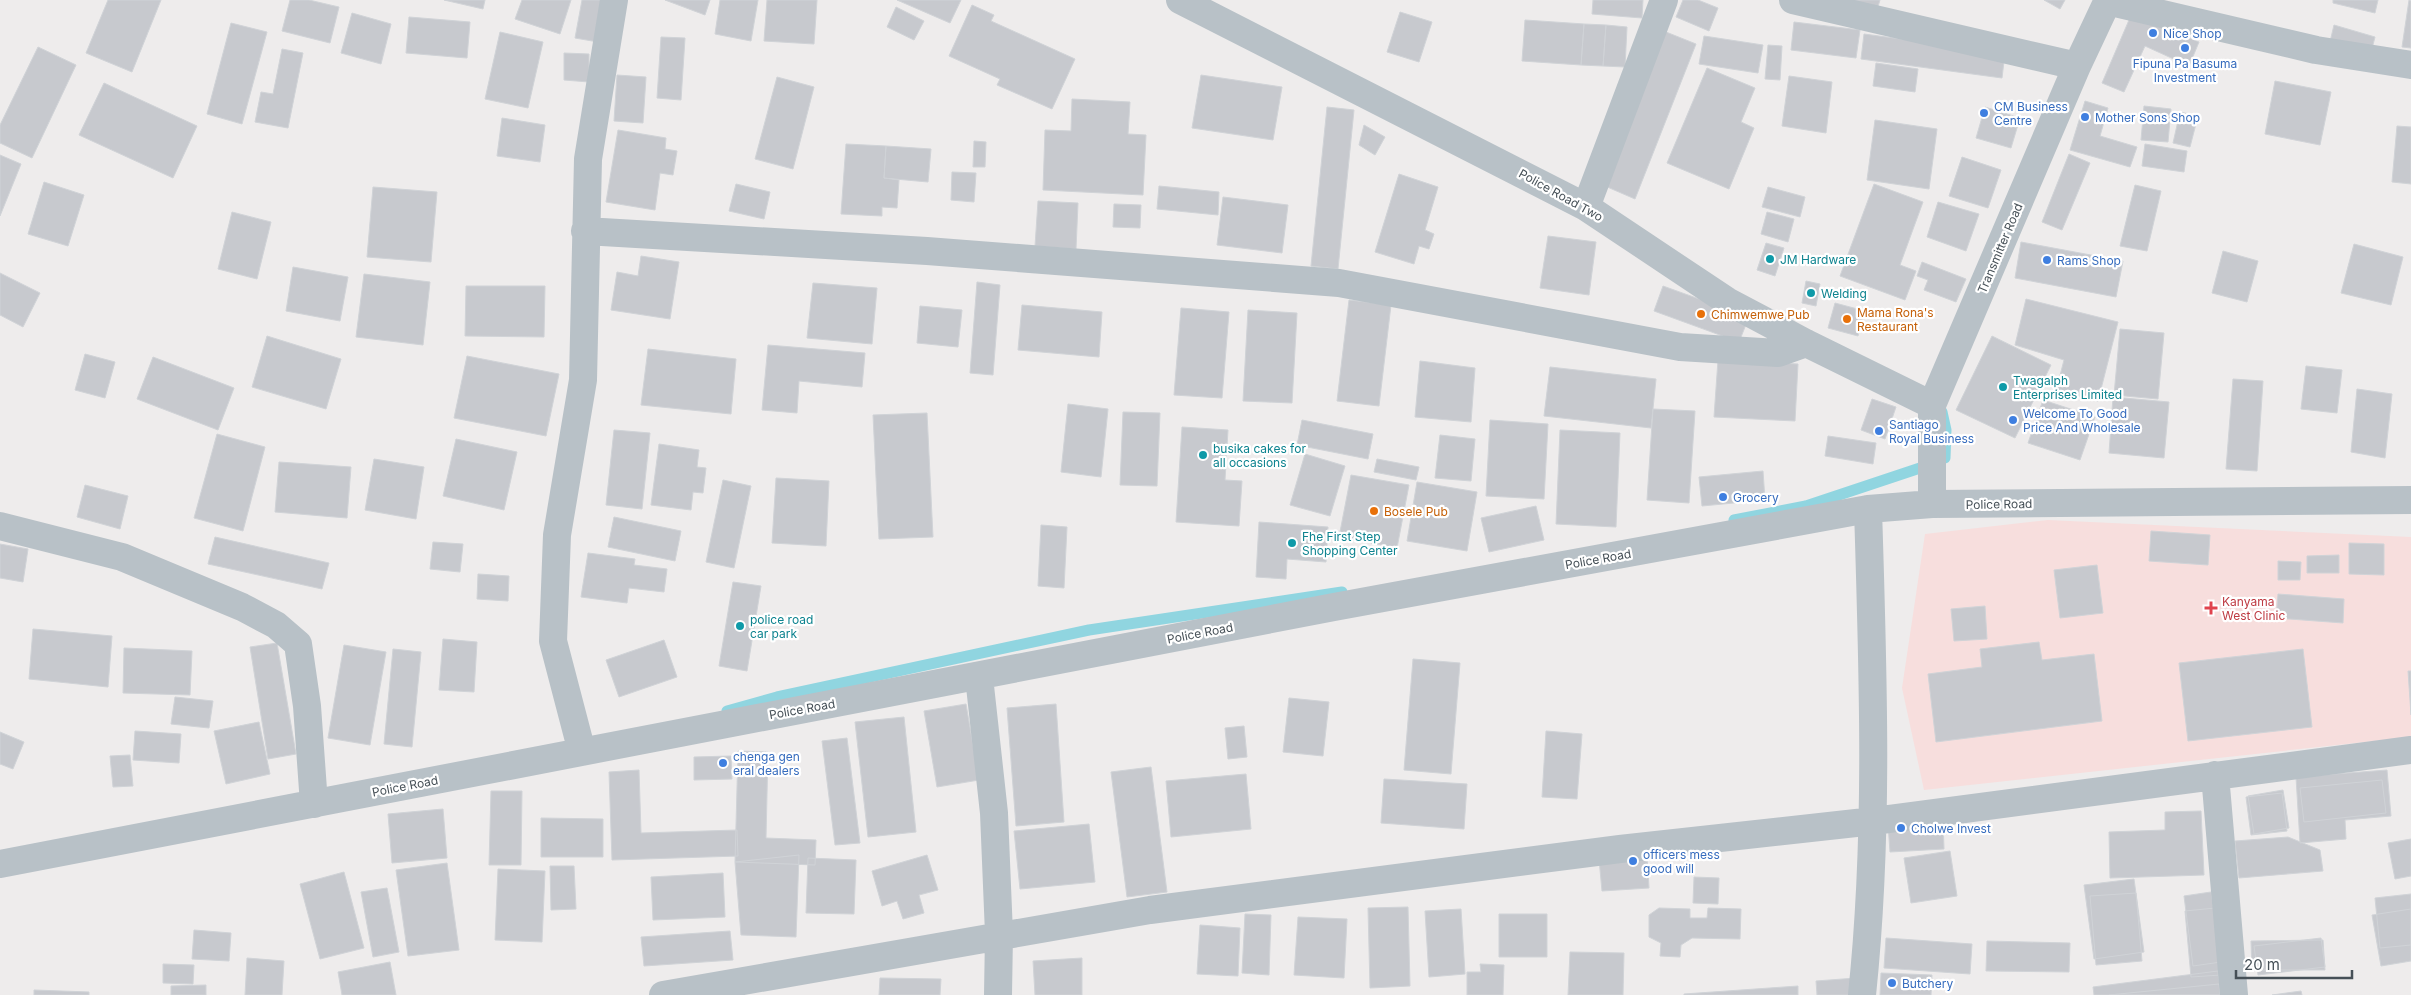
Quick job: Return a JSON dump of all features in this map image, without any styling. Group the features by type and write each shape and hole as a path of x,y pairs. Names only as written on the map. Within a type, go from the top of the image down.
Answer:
{"street":[{"path":"582,752 552,641 557,535 583,380 588,159 614,0"},
{"name":"Police Road Two","path":"1180,0 1586,207 1727,301 1932,406"},
{"path":"1586,207 1664,0"},
{"path":"1793,0 2077,66"},
{"path":"2108,1 2316,50 2411,65"},
{"name":"Transmitter Road","path":"1932,504 1932,406 2077,66 2108,1"},
{"path":"585,230 927,250 1339,283 1680,346 1778,353 1806,343"},
{"name":"Police Road","path":"0,864 716,725 979,677 1334,607 1868,510 1932,504 2411,500"},
{"path":"1862,995 1874,821 1874,705 1868,510"},
{"path":"0,526 122,557 242,607 276,625 298,644 307,706 314,804"},
{"path":"979,677 994,813 999,934 998,995"},
{"path":"663,995 999,934 1150,910 1620,849 1874,821 2411,750"},
{"path":"2215,775 2234,995"}],"shaded area":[{"path":"2048,520 2411,537 2411,737 1924,790 1902,688 1925,534"}],"building":[{"path":"108,0 161,0 132,72 86,53"},
{"path":"290,0 309,0 339,7 330,43 282,31"},
{"path":"444,0 485,0 483,9"},
{"path":"522,0 571,0 560,34 515,19"},
{"path":"582,0 605,0 598,42 575,38"},
{"path":"665,0 710,0 705,15"},
{"path":"720,0 758,0 751,41 715,34"},
{"path":"767,0 817,0 814,44 764,41"},
{"path":"897,0 961,0 950,23"},
{"path":"1593,0 1643,0 1642,18 1592,14"},
{"path":"1683,0 1698,0 1718,8 1709,31 1676,17"},
{"path":"1823,0 1880,0 1876,13"},
{"path":"2044,0 2065,0 2060,9"},
{"path":"2333,0 2378,0 2375,13 2333,3"},
{"path":"2409,0 2411,1 2411,48 2402,47"},
{"path":"972,5 994,15 991,21 1075,59 1052,109 997,85 1000,79 949,56"},
{"path":"896,7 924,21 914,40 887,27"},
{"path":"1400,12 1432,22 1419,62 1387,52"},
{"path":"352,13 391,24 381,64 341,53"},
{"path":"2132,13 2199,42 2189,66 2145,46 2124,92 2102,83"},
{"path":"409,17 470,22 467,58 406,53"},
{"path":"1525,20 1584,24 1581,65 1522,61"},
{"path":"1794,22 1860,30 1856,58 1791,50"},
{"path":"231,23 267,32 242,124 207,114"},
{"path":"1584,24 1606,25 1603,66 1581,65"},
{"path":"1606,25 1627,27 1625,67 1603,66"},
{"path":"2334,25 2375,37 2370,56 2329,46"},
{"path":"500,32 543,42 528,108 485,99"},
{"path":"1666,32 1696,44 1635,199 1605,186"},
{"path":"1864,34 2005,53 2002,78 1861,59"},
{"path":"1704,36 1763,45 1758,73 1699,64"},
{"path":"661,37 685,38 681,100 657,98"},
{"path":"1768,45 1782,46 1780,80 1765,79"},
{"path":"38,47 76,65 32,158 0,143 0,125"},
{"path":"282,49 303,53 288,128 255,122 261,92 273,94"},
{"path":"564,53 589,54 589,82 564,80"},
{"path":"1876,63 1918,69 1915,92 1873,86"},
{"path":"1707,68 1755,88 1741,122 1754,128 1729,189 1667,163"},
{"path":"617,75 646,77 643,123 614,121"},
{"path":"1201,75 1282,87 1273,140 1192,128"},
{"path":"1789,76 1832,82 1826,133 1782,126"},
{"path":"777,77 814,87 793,169 755,159"},
{"path":"2275,81 2331,92 2320,145 2265,134"},
{"path":"104,83 197,126 173,178 79,135"},
{"path":"1072,99 1130,102 1128,134 1146,135 1143,195 1043,190 1045,130 1071,131"},
{"path":"2085,101 2108,108 2100,136 2137,147 2130,167 2070,150"},
{"path":"2144,106 2171,109 2168,142 2141,140"},
{"path":"1327,107 1354,110 1338,269 1311,266"},
{"path":"1985,107 2020,118 2011,148 1976,138"},
{"path":"2180,112 2198,116 2190,147 2173,143"},
{"path":"502,118 545,125 540,162 497,156"},
{"path":"1875,120 1937,129 1929,189 1867,180"},
{"path":"1364,125 1385,137 1375,155 1359,145"},
{"path":"2397,126 2411,127 2411,184 2392,182"},
{"path":"618,130 666,138 665,149 677,151 673,175 660,173 655,210 606,202"},
{"path":"974,141 986,142 985,167 973,167"},
{"path":"846,144 886,146 884,178 899,180 897,208 882,207 882,216 841,214"},
{"path":"2145,144 2187,151 2184,172 2142,166"},
{"path":"886,146 931,149 928,182 884,178"},
{"path":"2069,154 2090,163 2062,230 2042,222"},
{"path":"0,155 21,164 0,216"},
{"path":"1962,157 2001,170 1988,208 1949,196"},
{"path":"952,172 976,173 974,202 951,200"},
{"path":"1399,174 1438,187 1425,230 1434,234 1429,249 1419,246 1414,264 1375,252"},
{"path":"44,182 84,195 68,246 28,234"},
{"path":"736,184 770,192 764,219 729,211"},
{"path":"1874,184 1923,202 1900,265 1916,271 1905,300 1840,276"},
{"path":"2135,185 2161,191 2147,251 2120,246"},
{"path":"1159,186 1219,192 1218,215 1157,209"},
{"path":"373,187 437,192 431,262 367,257"},
{"path":"1768,187 1805,197 1800,217 1762,207"},
{"path":"1223,197 1288,205 1282,253 1217,245"},
{"path":"1038,201 1078,203 1076,249 1035,246"},
{"path":"1938,202 1979,214 1966,251 1927,237"},
{"path":"1114,204 1141,205 1140,228 1113,227"},
{"path":"232,212 271,222 257,279 218,269"},
{"path":"1767,212 1794,219 1788,242 1761,234"},
{"path":"1548,236 1596,242 1589,295 1540,288"},
{"path":"2021,242 2123,261 2116,297 2015,278"},
{"name":"JM Hardware","path":"1766,243 1784,248 1775,276 1757,270"},
{"path":"2354,244 2403,257 2391,305 2341,293"},
{"path":"2223,251 2258,261 2247,302 2212,293"},
{"path":"641,256 679,262 670,319 611,310 617,272 638,276"},
{"path":"1922,262 1966,279 1956,302 1924,290 1928,280 1917,276"},
{"path":"293,267 348,277 340,321 286,311"},
{"path":"0,273 40,293 23,327 0,315"},
{"path":"364,274 430,282 423,345 356,337"},
{"name":"Welding","path":"1806,281 1820,284 1816,306 1802,303"},
{"path":"977,282 1000,285 993,375 970,373"},
{"path":"813,283 877,288 872,344 807,338"},
{"path":"466,286 545,286 544,337 465,336"},
{"name":"Chimwemwe Pub","path":"1663,286 1749,317 1739,342 1654,311"},
{"path":"2026,299 2118,322 2098,401 2056,391 2064,360 2015,345"},
{"path":"1349,300 1391,305 1379,406 1337,401"},
{"name":"Mama Rona's Restaurant","path":"1835,303 1865,311 1858,336 1828,328"},
{"path":"1022,305 1102,312 1099,357 1018,350"},
{"path":"920,306 962,310 958,347 917,343"},
{"path":"1181,308 1229,312 1222,398 1174,395"},
{"path":"1248,310 1297,313 1292,403 1243,401"},
{"path":"2120,329 2164,333 2158,399 2114,395"},
{"path":"267,336 341,359 326,409 252,387"},
{"name":"Twagalph Enterprises Limited","path":"1992,336 2051,365 2015,438 1956,410"},
{"path":"768,345 865,353 862,387 799,381 797,413 762,410"},
{"path":"648,349 736,359 731,414 641,405"},
{"path":"85,354 115,362 105,398 75,390"},
{"path":"467,356 559,374 546,436 454,418"},
{"path":"153,357 234,388 218,430 137,399"},
{"path":"1718,360 1798,364 1795,421 1714,417"},
{"path":"1420,361 1475,368 1471,422 1415,417"},
{"path":"2306,366 2342,370 2337,413 2301,409"},
{"path":"1550,367 1656,379 1651,428 1544,416"},
{"path":"2233,379 2263,381 2257,471 2226,469"},
{"path":"2357,389 2392,394 2385,458 2351,452"},
{"path":"2113,397 2169,402 2164,458 2109,453"},
{"path":"1872,399 1896,407 1885,439 1861,430"},
{"path":"2043,400 2095,417 2080,460 2028,443"},
{"path":"1068,404 1108,409 1101,477 1061,472"},
{"path":"1653,409 1695,411 1689,503 1647,500"},
{"path":"1123,412 1160,413 1157,486 1120,485"},
{"path":"927,413 933,537 879,539 873,415"},
{"path":"1302,420 1373,434 1368,459 1297,445"},
{"path":"1490,420 1548,424 1544,499 1486,496"},
{"name":"busika cakes for all occasions","path":"1182,427 1228,430 1225,480 1242,481 1239,526 1176,522"},
{"path":"614,430 650,433 642,509 606,505"},
{"path":"1560,430 1620,433 1616,527 1556,524"},
{"path":"217,434 265,447 243,531 194,518"},
{"path":"1440,435 1475,439 1471,481 1435,478"},
{"path":"1828,436 1876,443 1873,464 1825,456"},
{"path":"456,439 517,452 504,510 443,496"},
{"path":"659,444 699,450 697,467 706,468 703,493 693,492 691,510 651,505"},
{"path":"1305,454 1345,466 1330,516 1290,505"},
{"path":"374,459 424,467 416,519 365,510"},
{"path":"1377,459 1419,467 1416,480 1374,472"},
{"path":"279,462 351,467 347,518 275,512"},
{"path":"1763,471 1765,500 1702,506 1699,477"},
{"name":"Bosele Pub","path":"1351,475 1409,485 1397,548 1339,537"},
{"path":"776,478 829,481 826,546 772,543"},
{"path":"723,480 751,486 734,568 706,562"},
{"path":"1417,482 1477,492 1467,551 1407,541"},
{"path":"85,485 128,496 120,529 77,517"},
{"path":"1536,506 1544,540 1489,552 1481,518"},
{"path":"614,517 681,531 675,561 608,547"},
{"name":"Fhe First Step Shopping Center","path":"1259,522 1328,527 1326,562 1287,559 1286,579 1256,577"},
{"path":"1041,525 1067,527 1064,588 1038,586"},
{"path":"2151,531 2210,535 2208,565 2149,561"},
{"path":"215,537 329,563 322,589 208,564"},
{"path":"433,542 463,544 460,572 430,569"},
{"path":"2349,543 2384,544 2384,575 2349,574"},
{"path":"0,544 28,549 23,582 0,578"},
{"path":"588,553 635,559 634,565 667,569 664,592 629,588 627,603 581,597"},
{"path":"2339,555 2339,573 2307,573 2307,556"},
{"path":"2278,561 2301,562 2300,580 2278,580"},
{"path":"2097,565 2103,613 2060,618 2054,570"},
{"path":"478,574 509,576 508,601 477,599"},
{"name":"police road car park","path":"733,582 761,586 747,671 719,666"},
{"path":"2278,594 2344,599 2343,623 2276,618"},
{"path":"1985,606 1987,639 1954,641 1951,609"},
{"path":"33,629 112,636 108,687 29,679"},
{"path":"443,639 477,642 474,692 439,690"},
{"path":"664,640 677,677 619,697 606,660"},
{"path":"2039,642 2042,660 2094,654 2102,721 1936,742 1928,674 1982,667 1980,649"},
{"path":"277,643 296,754 268,759 250,647"},
{"path":"344,645 386,652 370,745 328,738"},
{"path":"124,648 192,651 190,695 123,693"},
{"path":"393,649 421,652 412,747 384,744"},
{"name":"Kanyama West Clinic","path":"2303,649 2312,727 2188,741 2179,663"},
{"path":"1413,659 1460,663 1451,774 1404,770"},
{"path":"2408,671 2411,671 2411,715"},
{"path":"175,697 213,701 209,728 171,724"},
{"path":"1289,698 1329,702 1323,756 1283,752"},
{"path":"966,704 979,780 937,787 924,711"},
{"path":"1056,704 1064,822 1016,826 1007,708"},
{"path":"904,717 916,832 868,837 855,722"},
{"path":"259,722 270,774 226,784 214,731"},
{"path":"1244,726 1247,757 1228,759 1225,728"},
{"path":"135,731 181,734 179,763 133,760"},
{"path":"1546,731 1582,734 1577,799 1542,797"},
{"path":"0,732 24,742 13,769 0,764"},
{"path":"847,738 860,843 835,845 822,741"},
{"path":"738,751 768,752 766,838 816,840 815,865 735,862"},
{"path":"130,755 133,786 113,787 110,756"},
{"path":"731,756 732,779 694,780 694,757"},
{"path":"1151,767 1167,892 1127,897 1111,772"},
{"path":"639,770 641,833 737,830 738,856 612,860 609,772"},
{"path":"2387,770 2391,816 2345,820 2346,839 2300,843 2296,777"},
{"path":"1246,774 1251,829 1171,837 1166,781"},
{"path":"1384,779 1467,784 1464,829 1381,823"},
{"path":"2382,780 2386,813 2304,822 2300,788"},
{"path":"2283,790 2289,828 2254,834 2248,796"},
{"path":"491,791 522,791 521,865 489,865"},
{"path":"2282,793 2287,831 2251,835 2246,797"},
{"path":"443,809 447,858 392,863 388,814"},
{"path":"2201,811 2204,875 2110,878 2109,832 2165,830 2165,812"},
{"path":"541,818 603,819 603,857 541,857"},
{"path":"1943,821 1944,849 1890,852 1888,824"},
{"path":"1089,824 1095,882 1020,889 1014,831"},
{"path":"2288,837 2320,850 2323,871 2239,878 2235,841"},
{"path":"2411,839 2411,876 2395,879 2388,843"},
{"path":"1950,851 1957,896 1911,903 1904,858"},
{"path":"799,855 796,937 741,935 735,862"},
{"path":"927,855 938,890 919,895 924,913 903,919 897,901 882,906 872,871"},
{"path":"1647,855 1649,888 1602,891 1599,859"},
{"path":"808,858 856,860 854,914 806,913"},
{"path":"447,863 459,950 408,956 396,870"},
{"path":"550,866 574,866 576,909 551,910"},
{"path":"498,869 545,871 542,942 495,940"},
{"path":"344,872 364,948 320,959 300,884"},
{"path":"723,873 725,917 653,920 651,877"},
{"path":"1694,877 1719,878 1718,904 1693,903"},
{"path":"2134,879 2144,952 2094,959 2084,885"},
{"path":"387,888 399,952 373,957 361,892"},
{"path":"2211,892 2221,962 2193,966 2184,896"},
{"path":"2136,893 2142,961 2096,965 2090,896"},
{"path":"2411,894 2411,945 2380,948 2375,898"},
{"path":"1408,907 1410,986 1370,988 1368,908"},
{"path":"1659,908 1690,909 1690,918 1707,918 1708,908 1741,909 1740,939 1692,938 1681,945 1680,957 1660,956 1661,943 1649,937 1649,915"},
{"path":"2215,908 2221,975 2191,977 2185,911"},
{"path":"1461,909 1465,974 1429,977 1425,911"},
{"path":"2411,909 2411,961 2381,966 2372,915"},
{"path":"1245,914 1271,915 1269,975 1242,973"},
{"path":"1499,914 1547,914 1547,957 1499,957"},
{"path":"1298,917 1347,919 1344,978 1294,975"},
{"path":"1200,925 1240,928 1238,976 1197,974"},
{"path":"194,930 231,933 229,961 192,959"},
{"path":"730,931 733,960 644,966 641,937"},
{"path":"1886,938 1972,944 1970,974 1884,968"},
{"path":"2321,938 2325,967 2258,975 2254,946"},
{"path":"2323,940 2325,970 2252,970 2251,941"},
{"path":"1987,941 2070,943 2069,972 1986,971"},
{"path":"1570,952 1624,953 1623,995 1568,995"},
{"path":"247,958 284,961 282,995 245,995"},
{"path":"1082,958 1082,995 1035,995 1033,961"},
{"path":"390,962 396,995 342,995 338,972"},
{"path":"163,964 194,965 193,984 163,983"},
{"path":"1480,964 1504,965 1503,995 1467,995 1467,972 1481,972"},
{"path":"2218,971 2221,995 2094,995 2093,987"},
{"path":"1881,973 1932,975 1931,995 1880,995"},
{"path":"880,978 941,979 940,995 879,995"},
{"path":"1856,978 1858,995 1817,995 1816,981"},
{"path":"2219,984 2220,995 2109,995"},
{"path":"206,985 206,995 171,995 171,986"},
{"path":"1798,986 1798,995 1684,995 1684,994"},
{"path":"34,990 89,992 89,995 34,995"},
{"path":"2301,991 2302,995 2272,995"}],"waterway":[{"path":"1942,412 1946,430 1945,458"},
{"path":"1734,520 1806,506 1932,464"},
{"path":"727,711 777,697 1089,630 1342,592"}],"place":[{"name":"Nice Shop","path":"2153,33"},
{"name":"Fipuna Pa Basuma Investment","path":"2185,48"},
{"name":"CM Business Centre","path":"1984,113"},
{"name":"Mother Sons Shop","path":"2085,117"},
{"name":"JM Hardware","path":"1770,259"},
{"name":"Rams Shop","path":"2047,260"},
{"name":"Welding","path":"1811,293"},
{"name":"Chimwemwe Pub","path":"1701,314"},
{"name":"Mama Rona's Restaurant","path":"1847,319"},
{"name":"Twagalph Enterprises Limited","path":"2003,387"},
{"name":"Welcome To Good Price And Wholesale","path":"2013,420"},
{"name":"Santiago Royal Business","path":"1879,431"},
{"name":"busika cakes for all occasions","path":"1203,455"},
{"name":"Grocery","path":"1723,497"},
{"name":"Bosele Pub","path":"1374,511"},
{"name":"Fhe First Step Shopping Center","path":"1292,543"},
{"name":"Kanyama West Clinic","path":"2211,608"},
{"name":"police road car park","path":"740,626"},
{"name":"chenga gen eral dealers","path":"723,763"},
{"name":"Cholwe Invest","path":"1901,828"},
{"name":"officers mess good will","path":"1633,861"},
{"name":"Butchery","path":"1892,983"}]}
